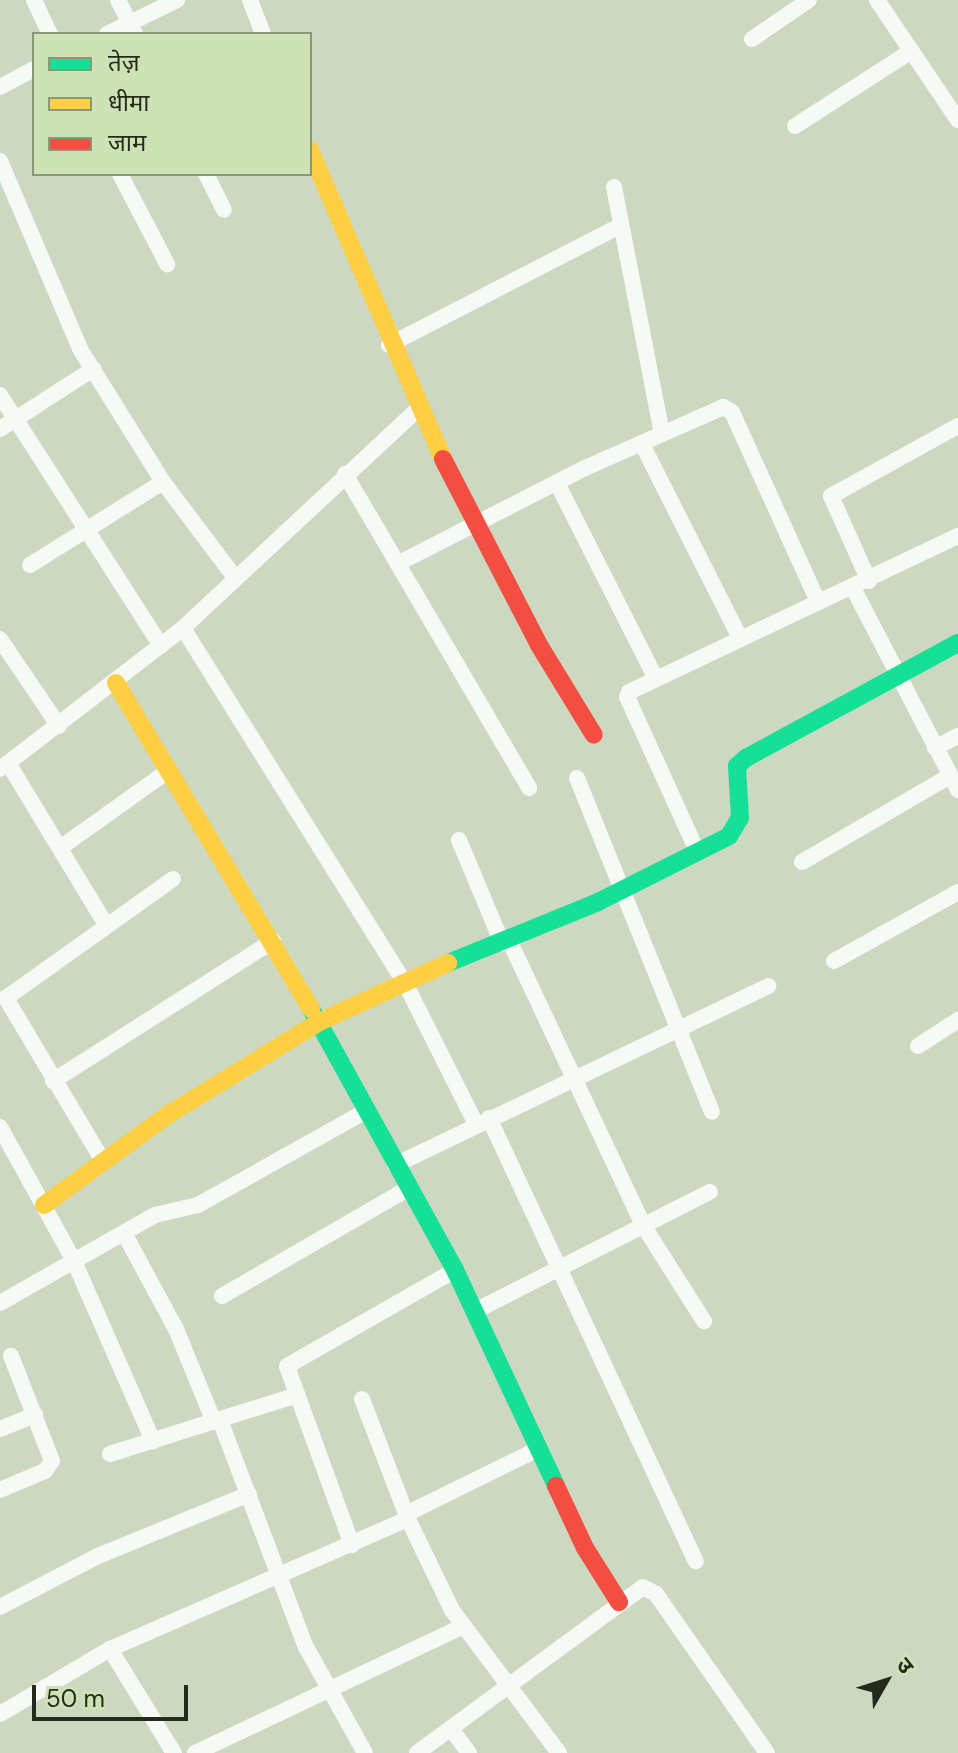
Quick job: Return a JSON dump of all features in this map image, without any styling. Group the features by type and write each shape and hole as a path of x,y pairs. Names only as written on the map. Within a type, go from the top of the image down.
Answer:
{"street":[{"path":"34,0 49,32"},
{"path":"118,0 133,29 177,0"},
{"path":"250,0 262,32"},
{"path":"752,39 809,0"},
{"path":"877,0 958,120"},
{"path":"795,126 910,52"},
{"path":"0,87 32,70"},
{"path":"312,155 418,409 539,645 594,735"},
{"path":"0,161 67,322 93,369 163,482 236,579"},
{"path":"121,176 167,264"},
{"path":"207,176 224,210"},
{"path":"614,187 662,434"},
{"path":"389,345 621,225"},
{"path":"0,429 93,369"},
{"path":"0,395 83,531 161,646"},
{"path":"399,563 557,483 716,408 732,412 818,602"},
{"path":"106,925 60,848 4,766 116,683 183,628 418,409"},
{"path":"869,581 831,496 958,426"},
{"path":"642,444 740,638"},
{"path":"345,474 529,788"},
{"path":"30,565 163,482"},
{"path":"557,483 655,677"},
{"path":"697,851 627,697 655,677 869,581 958,536"},
{"path":"802,862 954,783 853,588"},
{"path":"183,628 404,981 482,1121 559,1269 696,1561"},
{"path":"0,639 59,726"},
{"path":"44,1205 103,1161 319,1022 404,981 506,941 621,888 736,829 736,775 746,758 958,643"},
{"path":"116,683 273,941 477,1310 585,1548 619,1602"},
{"path":"935,748 958,736"},
{"path":"60,848 168,771"},
{"path":"577,778 712,1112"},
{"path":"459,840 643,1225 704,1321"},
{"path":"103,1161 7,1005 4,985 106,925 173,879"},
{"path":"834,961 958,892"},
{"path":"53,1081 273,941"},
{"path":"395,1165 676,1027 768,986"},
{"path":"918,1046 958,1020"},
{"path":"0,1303 166,1211 198,1205 366,1111"},
{"path":"0,1127 74,1261 153,1441"},
{"path":"222,1296 409,1188"},
{"path":"477,1310 710,1192"},
{"path":"124,1233 176,1329 217,1421 325,1688 365,1753"},
{"path":"352,1545 297,1395 289,1361 455,1270"},
{"path":"0,1490 51,1466 11,1356"},
{"path":"110,1454 297,1395"},
{"path":"362,1399 407,1516 464,1626 559,1753"},
{"path":"0,1429 35,1415"},
{"path":"0,1714 110,1649 352,1545 538,1449"},
{"path":"0,1607 98,1556 249,1494"},
{"path":"417,1753 508,1688 619,1602 650,1588 767,1753"},
{"path":"195,1753 325,1688 464,1626"},
{"path":"110,1649 174,1753"},
{"path":"451,1729 469,1753"}],"traffic: fast":[{"path":"448,963 598,902 729,836 740,818 737,766 746,758 958,643"},
{"path":"311,1009 455,1270 556,1486"}],"traffic: slow":[{"path":"312,155 443,459"},
{"path":"116,683 311,1009"},
{"path":"44,1205 169,1114 319,1022 448,963"}],"traffic: jam":[{"path":"443,459 539,645 594,735"},
{"path":"556,1486 585,1548 619,1602"}]}
